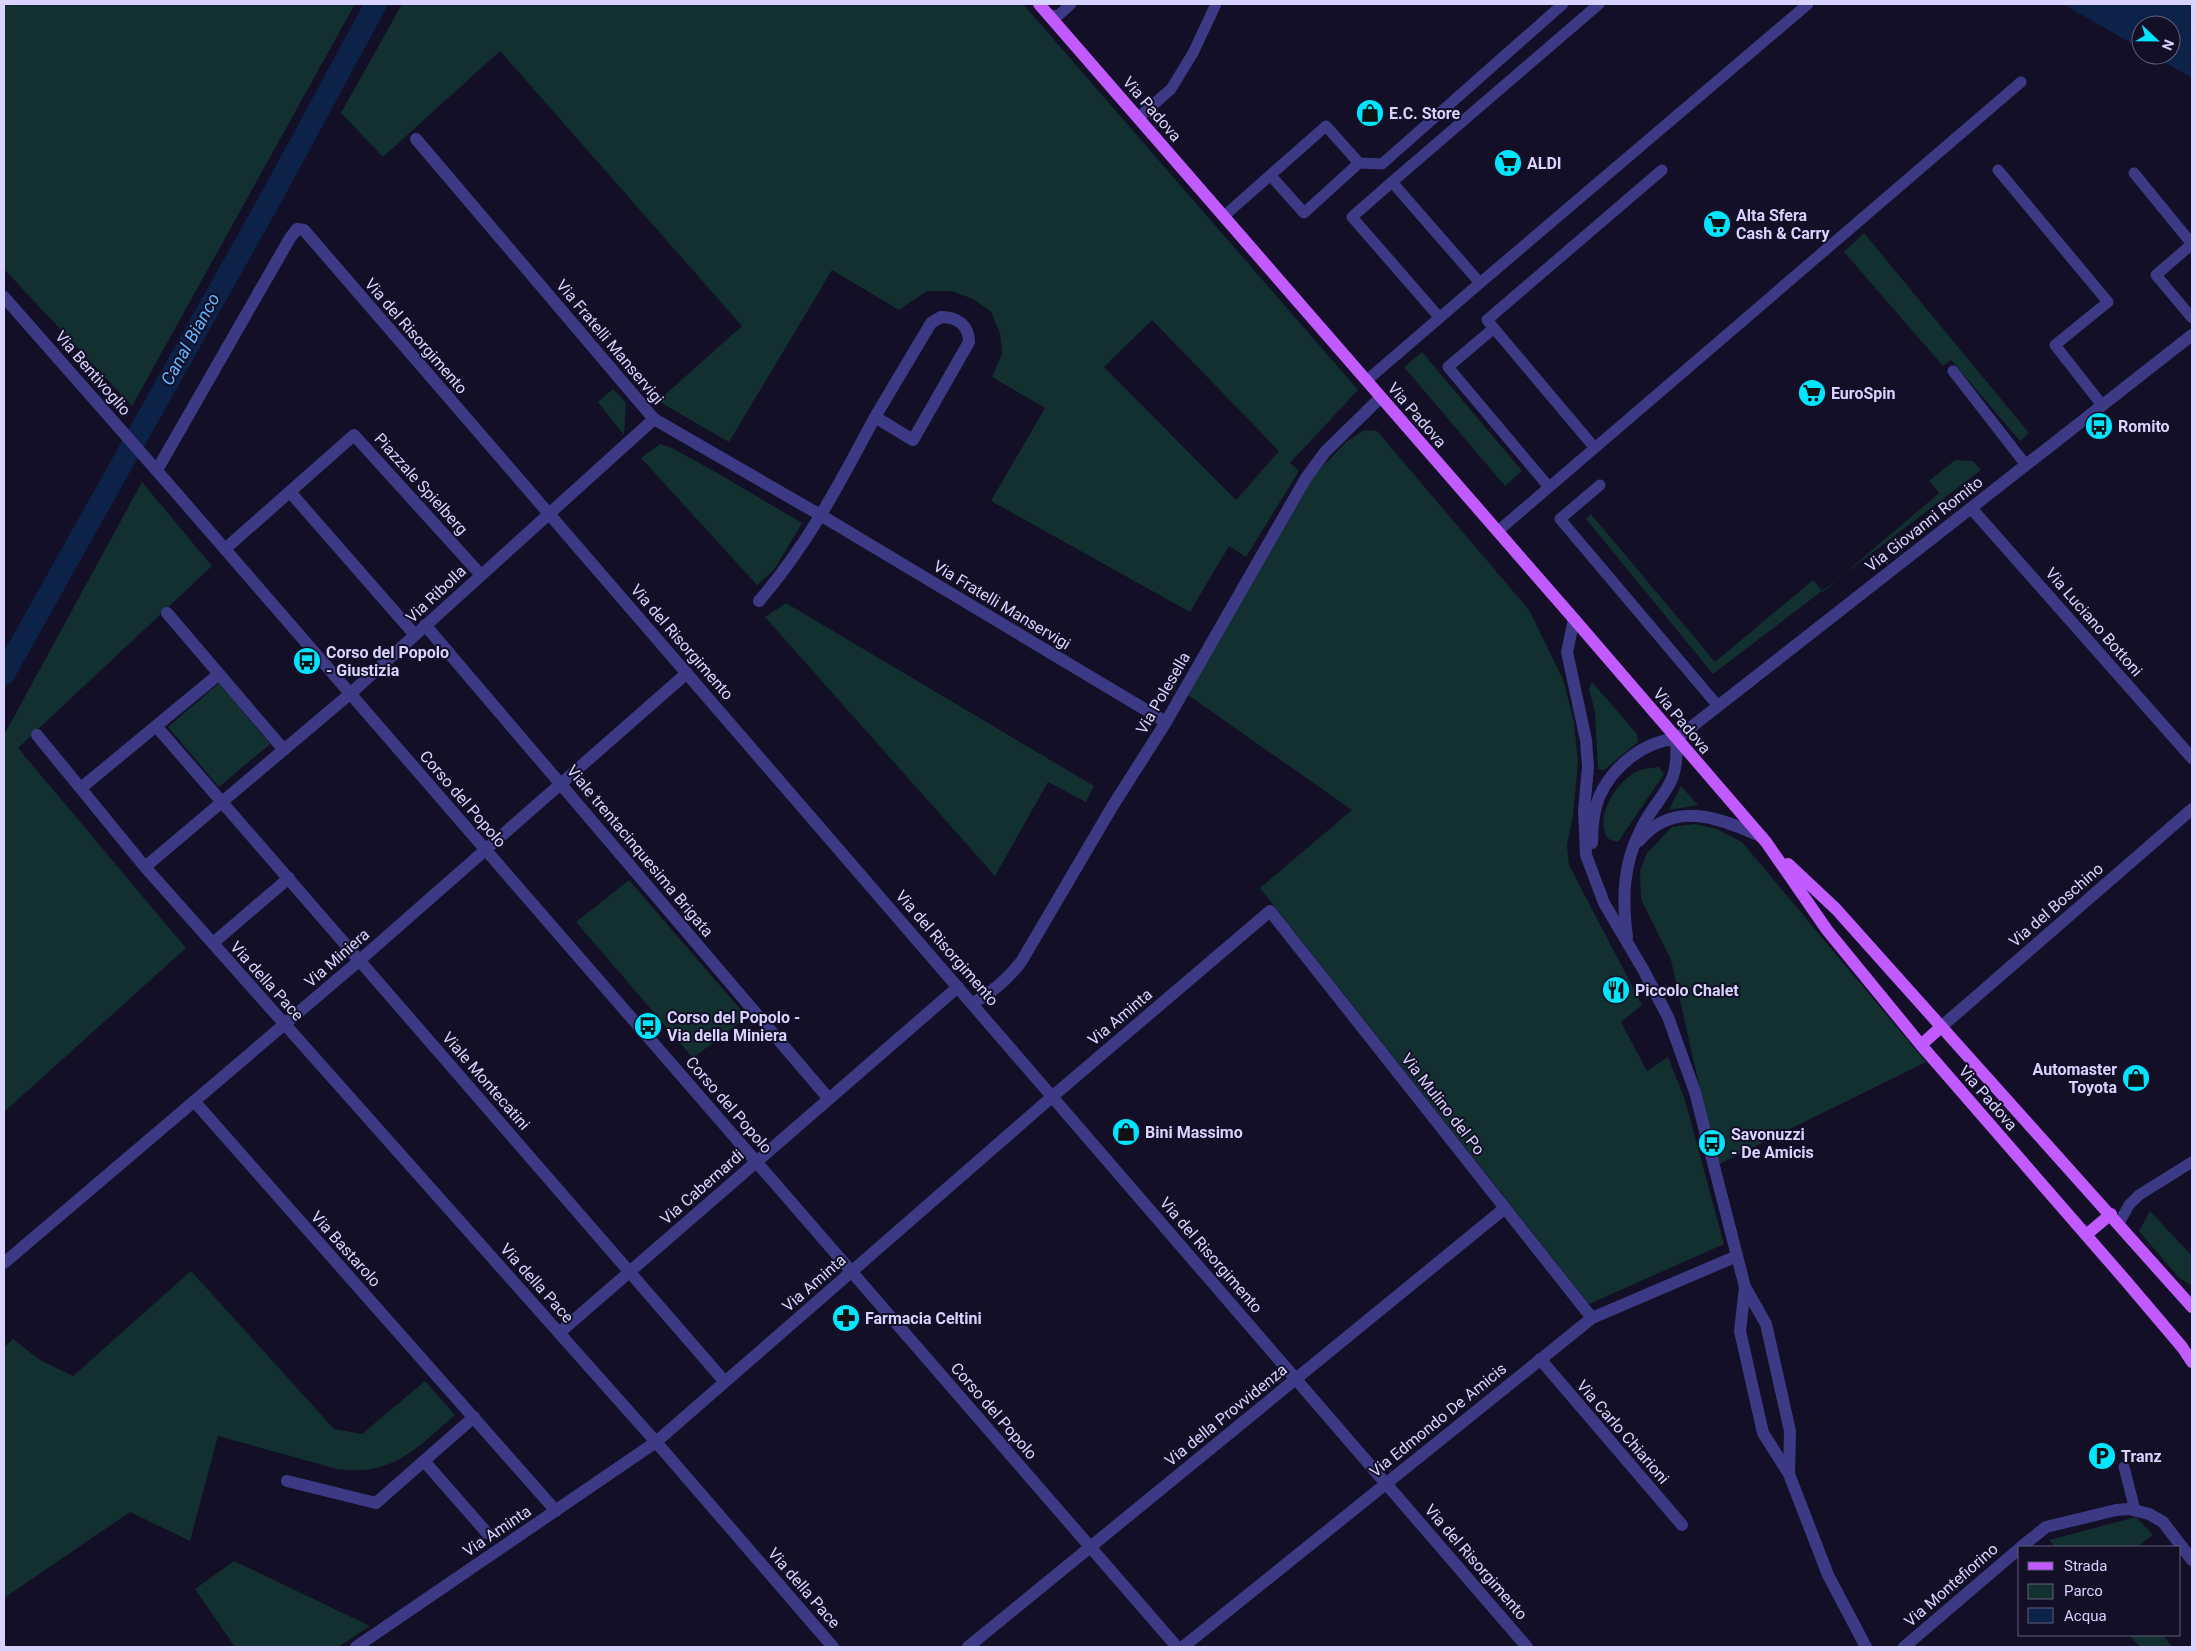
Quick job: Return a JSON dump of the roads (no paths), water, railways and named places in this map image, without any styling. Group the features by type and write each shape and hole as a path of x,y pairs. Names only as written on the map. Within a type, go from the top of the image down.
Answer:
{"main road":[{"name":"Via Padova","path":"1039,4 1380,398 1498,530 1760,836 1836,909 2191,1305"},
{"name":"Via Padova","path":"1770,847 1827,930 1920,1045 2086,1235 2182,1347 2192,1362"},
{"path":"1920,1045 1941,1027"},
{"path":"2086,1235 2115,1218"}],"street":[{"name":"Via Fratelli Manservigi","path":"416,139 654,419 822,516 1166,722"},
{"name":"Via del Risorgimento","path":"155,468 285,246 297,229 304,230 1528,1647"},
{"name":"Via Bentivoglio","path":"4,297 155,468"},
{"path":"759,600 781,574 822,516 875,417 931,323 936,319 948,317 963,324 969,336 967,350 913,440 875,417"},
{"name":"Via Giovanni Romito","path":"1676,739 2192,335"},
{"name":"Via Polesella","path":"973,1003 995,990 1009,978 1021,962 1112,807 1166,722 1306,478 1325,452 1380,398"},
{"name":"Via Ribolla","path":"145,867 351,693 654,419"},
{"name":"Piazzale Spielberg","path":"225,549 354,435 481,575"},
{"name":"Corso del Popolo","path":"155,468 1177,1647"},
{"path":"290,492 415,635"},
{"name":"Via Luciano Bottoni","path":"1971,508 2192,758"},
{"path":"167,614 284,750"},
{"path":"1574,619 1566,652 1586,740 1588,767 1584,810 1586,855 1604,903 1668,1016 1695,1092 1745,1287 1766,1324 1790,1431 1789,1474"},
{"name":"Viale trentacinquesima Brigata","path":"425,625 829,1099"},
{"name":"Via Miniera","path":"4,1263 360,960 687,673"},
{"path":"81,788 219,674"},
{"name":"Viale Montecatini","path":"156,726 725,1382"},
{"name":"Via della Pace","path":"38,735 145,867 656,1442 833,1647"},
{"path":"1594,873 1592,858 1593,817 1604,788 1625,762 1641,750 1663,740 1676,739 1677,762 1674,776 1669,788 1641,828 1628,861 1623,892 1627,942"},
{"name":"Via del Boschino","path":"1941,1027 2192,809"},
{"path":"1632,849 1644,834 1666,819 1684,816 1704,816 1718,819 1760,836"},
{"name":"Via della Pace","path":"213,943 289,878"},
{"name":"Via Aminta","path":"356,1647 656,1442 1053,1096 1270,911"},
{"name":"Via Mulino del Po","path":"1270,911 1592,1318"},
{"name":"Via Cabernardi","path":"559,1333 958,987"},
{"name":"Via Bastarolo","path":"194,1101 556,1510"},
{"name":"Via della Provvidenza","path":"968,1647 1505,1208"},
{"name":"Via Edmondo De Amicis","path":"1183,1647 1592,1318 1737,1256"},
{"path":"1745,1287 1740,1331 1763,1433 1789,1474 1828,1575 1866,1647"},
{"name":"Via Carlo Chiarioni","path":"1540,1359 1682,1525"},
{"path":"287,1481 376,1504 474,1418"},
{"path":"424,1461 487,1533"},
{"name":"Via Montefiorino","path":"2022,1546 2046,1527 2123,1509 2135,1510"},
{"path":"2135,1510 2149,1514 2163,1522 2192,1560"},
{"name":"Via Montefiorino","path":"1904,1647 2018,1550"}],"lane":[{"path":"1050,16 1059,15 1071,4"},
{"path":"1138,118 1171,88 1192,53 1216,4"},
{"path":"1271,176 1304,213 1359,163 1382,164 1563,4"},
{"path":"1439,317 1352,217 1599,4"},
{"path":"1366,381 1421,332 1808,4"},
{"path":"1498,530 2021,82"},
{"path":"1224,216 1326,126 1359,163"},
{"path":"1594,447 1487,320 1662,170"},
{"path":"1998,170 2108,302 2054,345 2102,405"},
{"path":"2134,173 2192,244 2156,275 2192,318"},
{"path":"1392,182 1480,283"},
{"path":"1494,328 1448,367 1548,486"},
{"path":"1953,372 2026,465"},
{"path":"1600,485 1560,519 1718,706"},
{"path":"2115,1218 2139,1195 2192,1162"},
{"path":"2124,1467 2135,1510"}],"water":[{"path":"2063,4 2192,4 2192,78 2169,65 2181,65 2181,15 2131,15 2131,43"}],"waterway":[{"name":"Canal Bianco","path":"4,674 272,196 376,4"}],"place":[{"name":"E.C. Store","path":"1370,113"},
{"name":"ALDI","path":"1508,163"},
{"name":"Alta Sfera Cash & Carry","path":"1717,224"},
{"name":"EuroSpin","path":"1812,393"},
{"name":"Romito","path":"2099,426"},
{"name":"Corso del Popolo - Giustizia","path":"307,661"},
{"name":"Piccolo Chalet","path":"1616,990"},
{"name":"Corso del Popolo - Via della Miniera","path":"648,1026"},
{"name":"Automaster Toyota","path":"2136,1078"},
{"name":"Bini Massimo","path":"1126,1132"},
{"name":"Savonuzzi - De Amicis","path":"1712,1143"},
{"name":"Farmacia Celtini","path":"846,1318"},
{"name":"Tranz","path":"2102,1456"}]}
